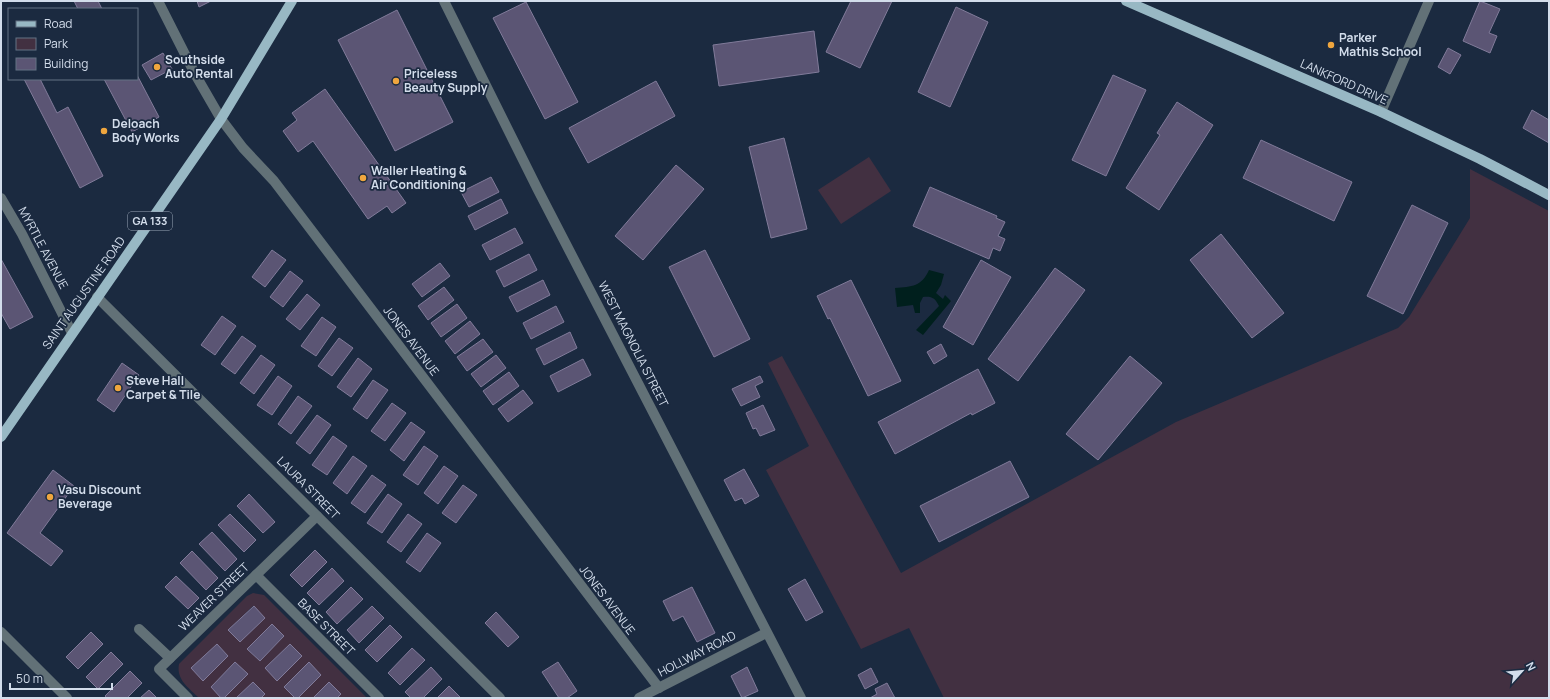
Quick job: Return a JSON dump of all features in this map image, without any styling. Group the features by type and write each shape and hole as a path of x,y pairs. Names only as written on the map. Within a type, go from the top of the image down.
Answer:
{"main road":[{"name":"SAINT AUGUSTINE ROAD","path":"1,437 221,119 292,1"},
{"name":"LANKFORD DRIVE","path":"1126,1 1381,112 1480,159 1549,195"}],"street":[{"name":"JONES AVENUE","path":"158,1 195,74 221,119 243,148 274,181 659,688"},
{"name":"WEST MAGNOLIA STREET","path":"444,1 542,197 800,698"},
{"path":"1381,112 1429,1"},
{"name":"MYRTLE AVENUE","path":"1,198 22,234 72,333"},
{"name":"LAURA STREET","path":"97,297 500,698"},
{"name":"WEAVER STREET","path":"188,698 159,669 318,516"},
{"name":"BASE STREET","path":"256,575 379,698"},
{"path":"139,629 170,658"},
{"path":"1,632 67,698"},
{"name":"HOLLWAY ROAD","path":"640,698 766,633"}],"green space":[{"path":"869,157 891,191 841,224 818,190"},
{"path":"1470,169 1549,211 1549,698 944,698 909,628 861,649 766,470 809,446 768,363 782,356 901,573 1176,422 1398,328 1409,317 1470,218"},
{"path":"253,593 264,595 367,698 337,698 329,682 313,698 298,698 321,675 309,663 284,687 295,698 261,698 265,694 253,682 236,698 224,698 247,675 235,662 211,687 221,698 199,698 181,679 179,675 179,664 247,596","holes":["253,606 265,618 240,642 228,630","272,624 284,636 260,661 248,650","217,644 228,656 203,680 191,668","290,644 302,656 277,680 265,668"]}],"shaded area":[{"path":"929,270 944,274 941,285 936,293 943,299 945,295 951,301 923,335 916,330 939,306 938,303 931,297 923,297 920,303 920,313 915,313 913,305 897,307 895,288 916,285 923,279"}],"building":[{"path":"74,1 98,1 102,8 78,8"},
{"path":"197,1 211,1 199,7"},
{"path":"851,1 892,1 860,68 826,52"},
{"path":"1480,1 1500,9 1489,33 1497,36 1490,53 1463,41"},
{"path":"526,2 578,102 545,119 493,18"},
{"path":"956,7 988,22 950,107 918,92"},
{"name":"Priceless Beauty Supply","path":"397,10 453,122 395,151 338,40"},
{"path":"814,31 819,72 719,86 713,45"},
{"path":"1448,48 1461,55 1450,74 1438,67"},
{"name":"Southside Auto Rental","path":"163,53 172,69 151,80 142,65"},
{"path":"1113,75 1146,90 1106,176 1072,160"},
{"path":"138,77 159,117 132,132 105,80 138,80"},
{"path":"25,80 40,80 57,113 68,107 103,176 80,188"},
{"path":"656,81 675,116 588,163 569,128"},
{"name":"Waller Heating & Air Conditioning","path":"325,89 406,203 392,213 387,206 368,219 313,141 298,152 283,131 297,120 292,113"},
{"path":"1177,102 1213,125 1159,210 1126,188 1160,135 1157,133"},
{"path":"1532,110 1549,120 1549,143 1523,128"},
{"path":"784,138 807,229 771,238 749,147"},
{"path":"1261,140 1352,182 1334,221 1243,178"},
{"path":"676,165 704,189 643,260 615,236"},
{"path":"491,177 499,192 469,207 461,192"},
{"path":"930,187 997,216 996,218 1005,222 998,236 1005,239 1000,251 993,248 989,259 913,226"},
{"path":"501,199 508,213 475,230 468,216"},
{"path":"1412,205 1448,223 1403,314 1367,296"},
{"path":"515,228 523,243 490,260 482,245"},
{"path":"1221,234 1284,313 1252,338 1190,260"},
{"path":"272,250 286,260 265,287 252,277"},
{"path":"705,250 750,339 714,357 669,267"},
{"path":"529,254 537,270 504,287 496,271"},
{"path":"1,259 33,317 10,329 1,313"},
{"path":"981,260 1011,277 973,345 943,327"},
{"path":"440,263 450,276 422,297 412,284"},
{"path":"1055,268 1085,290 1018,381 988,359"},
{"path":"290,271 303,281 283,307 270,297"},
{"path":"543,280 550,295 517,312 509,297"},
{"path":"851,280 901,381 868,396 830,318 828,319 817,296"},
{"path":"444,287 454,300 428,320 418,306"},
{"path":"307,294 320,305 300,330 286,319"},
{"path":"457,304 467,318 441,337 431,323"},
{"path":"556,306 564,322 531,339 523,323"},
{"path":"222,316 236,326 215,355 201,345"},
{"path":"322,317 336,327 316,356 301,346"},
{"path":"470,321 480,334 455,354 445,341"},
{"path":"570,332 577,348 544,365 536,349"},
{"path":"242,336 256,346 235,374 221,364"},
{"path":"339,338 353,348 332,376 318,366"},
{"path":"483,339 493,352 467,371 457,357"},
{"path":"941,344 947,356 934,364 927,352"},
{"path":"261,355 275,365 254,394 240,383"},
{"path":"496,355 506,368 481,387 471,374"},
{"path":"1130,356 1162,383 1098,460 1066,434"},
{"path":"358,358 372,369 351,397 337,387"},
{"path":"583,359 591,375 558,392 550,376"},
{"name":"Steve Hall Carpet & Tile","path":"122,363 139,375 114,412 97,400"},
{"path":"978,369 995,403 972,415 971,413 895,454 878,422"},
{"path":"509,372 519,386 493,405 483,391"},
{"path":"278,376 292,386 272,415 257,405"},
{"path":"760,376 763,382 755,386 760,397 741,406 732,389"},
{"path":"373,380 388,390 367,419 353,409"},
{"path":"523,390 533,403 508,422 498,409"},
{"path":"298,396 312,406 291,434 278,424"},
{"path":"392,403 406,413 385,441 371,431"},
{"path":"763,405 775,430 760,436 756,428 753,429 746,413"},
{"path":"317,415 331,425 310,454 296,443"},
{"path":"411,422 425,432 404,461 390,450"},
{"path":"333,436 347,446 327,475 312,465"},
{"path":"424,446 438,456 418,485 403,475"},
{"path":"353,456 367,466 347,494 333,483"},
{"path":"1010,461 1029,497 939,542 920,506"},
{"path":"444,466 458,476 438,504 424,493"},
{"path":"744,469 759,496 745,504 742,498 735,501 724,480"},
{"path":"53,470 74,486 40,533 63,551 51,566 7,533"},
{"path":"372,475 386,485 365,513 351,503"},
{"path":"463,485 477,495 456,523 442,513"},
{"path":"249,494 275,522 263,533 237,506"},
{"path":"388,494 402,504 382,533 367,523"},
{"path":"230,514 256,540 244,552 218,525"},
{"path":"408,514 422,524 401,552 387,542"},
{"path":"212,532 237,559 225,571 199,544"},
{"path":"427,533 441,543 420,572 406,562"},
{"path":"315,550 327,562 302,587 290,575"},
{"path":"192,551 218,578 206,590 180,563"},
{"path":"332,568 344,581 319,605 307,593"},
{"path":"176,576 199,598 188,609 165,587"},
{"path":"805,579 823,612 806,621 788,589"},
{"path":"351,587 363,599 337,624 326,612"},
{"path":"692,587 715,633 697,642 683,616 673,621 663,601"},
{"path":"254,606 265,618 240,642 228,630"},
{"path":"372,606 384,618 359,643 347,630"},
{"path":"496,612 519,637 508,647 485,623"},
{"path":"272,624 284,636 260,661 247,649"},
{"path":"390,625 402,637 377,662 365,650"},
{"path":"91,632 103,644 78,669 66,657"},
{"path":"217,644 228,656 203,681 191,668"},
{"path":"290,644 302,656 277,681 265,668"},
{"path":"412,648 425,660 400,685 388,673"},
{"path":"111,652 123,664 98,689 86,677"},
{"path":"235,662 248,674 224,698 221,698 211,687"},
{"path":"309,662 321,675 298,698 295,698 284,687"},
{"path":"558,662 577,691 567,698 559,698 542,672"},
{"path":"431,667 442,679 423,698 411,698 405,692"},
{"path":"747,667 758,691 742,698 731,676"},
{"path":"871,668 878,682 865,689 858,675"},
{"path":"130,671 142,683 127,698 107,698 105,696"},
{"path":"253,682 265,694 261,698 236,698"},
{"path":"329,682 341,694 337,698 313,698"},
{"path":"887,683 895,698 870,698 877,694 875,689"},
{"path":"449,686 461,698 437,698"},
{"path":"149,690 157,698 140,698"}],"place":[{"name":"Parker Mathis School","path":"1331,45"},
{"name":"Southside Auto Rental","path":"157,67"},
{"name":"Priceless Beauty Supply","path":"396,81"},
{"name":"Deloach Body Works","path":"104,131"},
{"name":"Waller Heating & Air Conditioning","path":"363,178"},
{"name":"Steve Hall Carpet & Tile","path":"118,388"},
{"name":"Vasu Discount Beverage","path":"50,497"}]}
